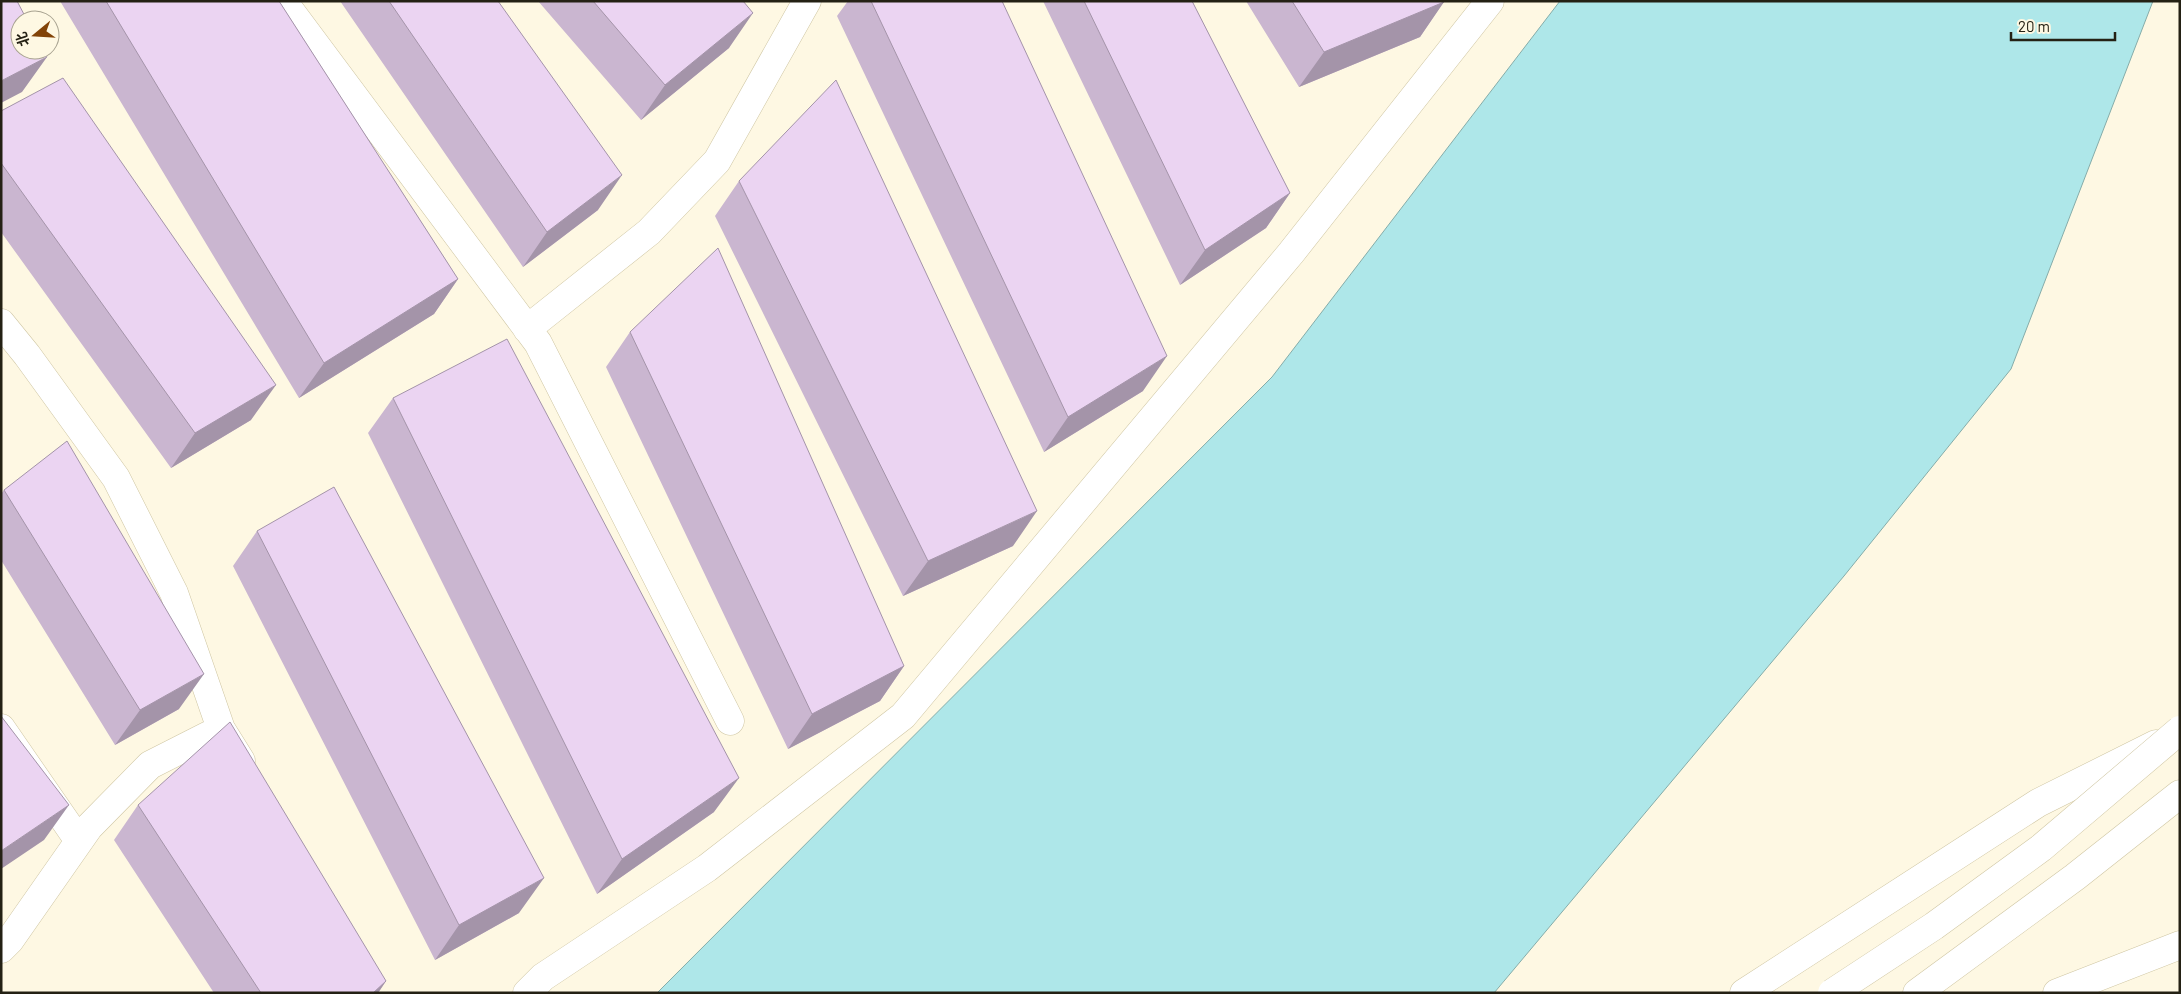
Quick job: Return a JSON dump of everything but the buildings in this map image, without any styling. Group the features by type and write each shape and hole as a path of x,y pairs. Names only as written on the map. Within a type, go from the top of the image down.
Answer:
{"main road":[{"path":"282,1 538,343 730,721"},
{"path":"527,329 649,232 717,161 807,1"},
{"path":"527,993 543,977 707,868 903,716 1291,252 1490,1"},
{"path":"1,323 27,355 116,478 174,593 221,729 253,779"},
{"path":"1,728 79,841"},
{"path":"1,949 10,940 89,827 150,765 221,729"},
{"path":"1744,993 2038,803 2180,731"},
{"path":"1832,993 1934,926 2041,848 2180,731"},
{"path":"1916,993 2075,877 2180,794"},
{"path":"2057,993 2180,945"}],"water":[{"path":"1560,1 2153,1 2011,369 1844,576 1494,993 657,993 1272,377"}]}
